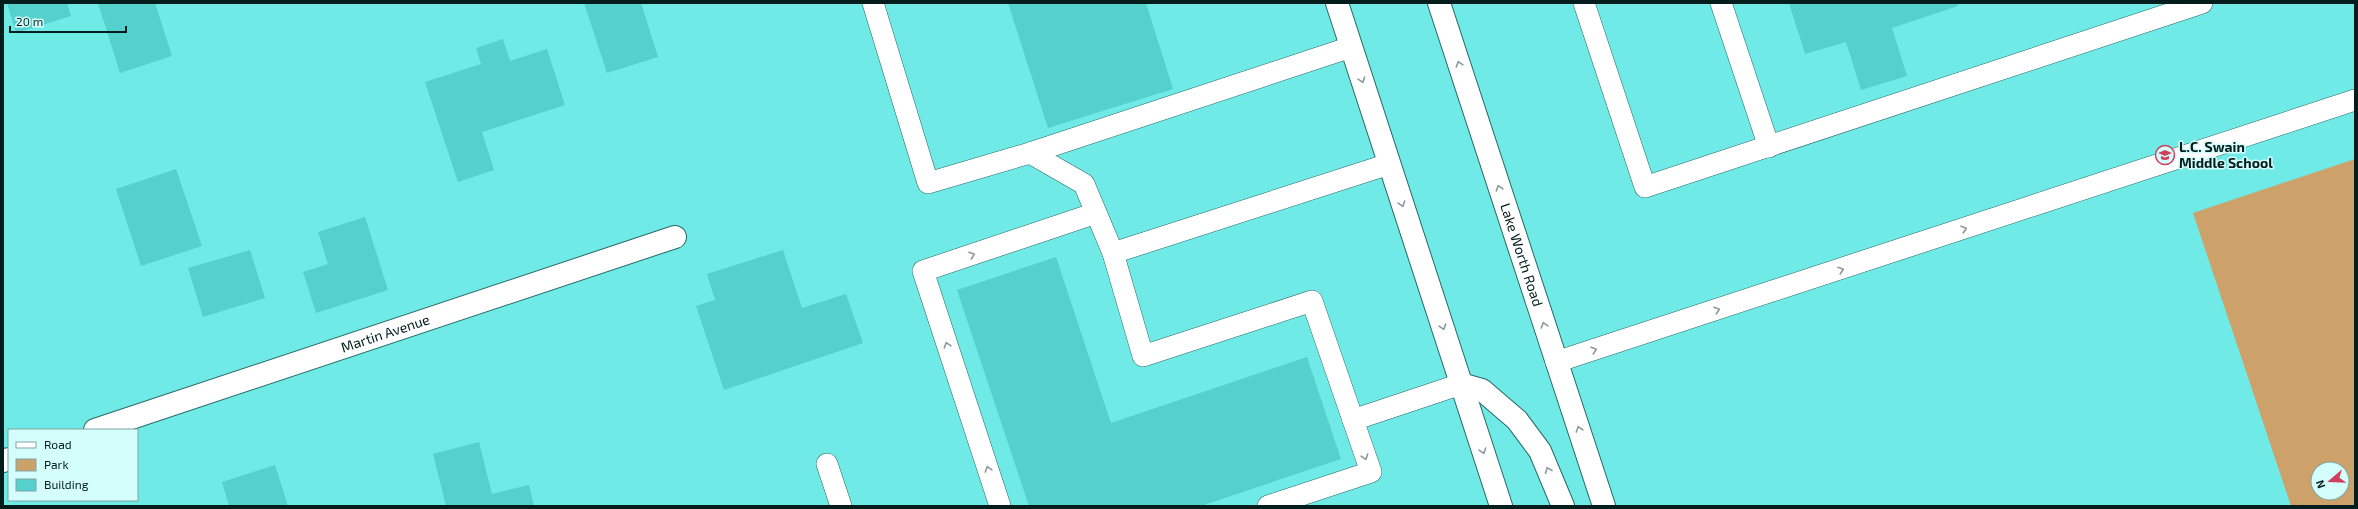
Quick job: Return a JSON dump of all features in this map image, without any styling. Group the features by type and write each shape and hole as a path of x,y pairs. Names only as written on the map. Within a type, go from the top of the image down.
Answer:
{"main road":[{"path":"1337,3 1501,506"},
{"name":"Lake Worth Road","path":"1439,3 1604,506"},
{"name":"Martin Avenue","path":"98,429 675,237"},
{"path":"1462,384 1482,390 1517,420 1540,451 1563,506"}],"lane":[{"path":"873,3 928,183 1030,153 1351,47"},
{"path":"1584,3 1646,187 2202,3"},
{"path":"1721,3 1768,147"},
{"path":"1556,362 2355,100"},
{"path":"1030,153 1084,184 1113,253 1143,356 1312,301 1371,472 1268,506"},
{"path":"1113,253 1389,164"},
{"path":"1000,506 923,271 1096,213"},
{"path":"1353,420 1462,384"},
{"path":"827,464 841,506"}],"green space":[{"path":"2355,159 2355,506 2291,506 2193,213"}],"building":[{"path":"7,3 67,3 71,16 16,33"},
{"path":"98,3 155,3 172,56 120,73"},
{"path":"584,3 641,3 658,57 607,73"},
{"path":"1008,3 1146,3 1173,89 1048,128"},
{"path":"1789,3 1957,3 1958,6 1892,28 1907,76 1861,90 1846,42 1805,54"},
{"path":"503,39 510,61 547,49 565,105 482,132 494,170 458,182 425,82 481,64 476,48"},
{"path":"176,169 202,246 141,266 116,189"},
{"path":"365,217 388,290 316,313 303,272 328,264 318,232"},
{"path":"250,250 265,298 203,317 188,268"},
{"path":"783,250 802,308 846,294 863,343 724,390 696,306 715,300 707,274"},
{"path":"1056,257 1111,423 1307,357 1341,459 1201,506 1029,506 957,290"},
{"path":"479,442 492,494 529,485 534,506 446,506 433,454"},
{"path":"275,465 288,506 229,506 222,482"}],"place":[{"name":"L.C. Swain Middle School","path":"2165,155"}]}
